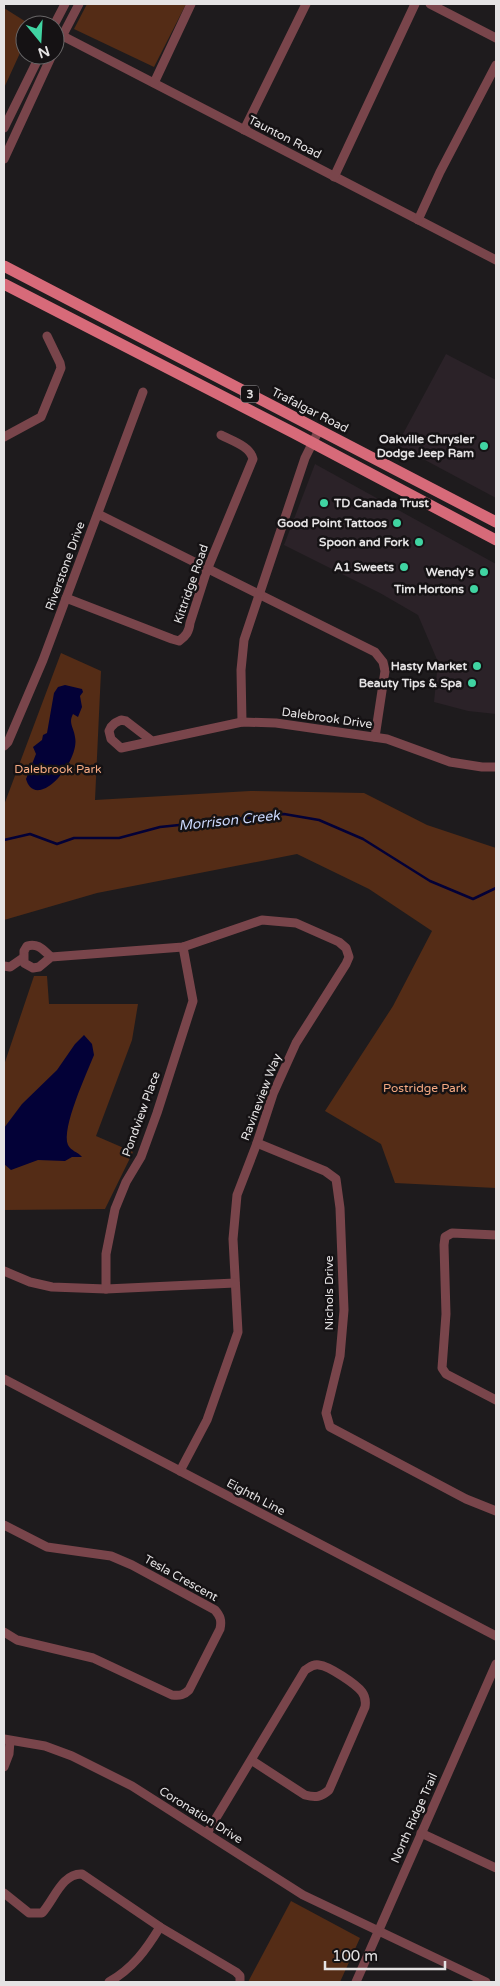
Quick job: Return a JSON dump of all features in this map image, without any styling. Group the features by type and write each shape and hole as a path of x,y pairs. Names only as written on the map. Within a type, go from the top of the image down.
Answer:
{"main road":[{"name":"Trafalgar Road","path":"4,266 496,522"},
{"name":"3","path":"4,284 496,540"}],"street":[{"path":"65,24 79,4"},
{"path":"154,83 191,4"},
{"path":"244,130 306,4"},
{"path":"334,176 415,4"},
{"path":"430,4 496,38"},
{"name":"Taunton Road","path":"65,38 496,260"},
{"path":"4,128 35,65"},
{"path":"4,159 47,65"},
{"path":"418,220 440,172 496,65"},
{"path":"4,437 36,420 45,412 60,368 60,363 47,336"},
{"name":"Riverstone Drive","path":"4,746 8,742 43,660 143,392"},
{"path":"242,722 241,670 244,640 302,467 319,430"},
{"name":"Kittridge Road","path":"66,598 179,641 185,636 189,629 207,570 253,460 252,454 248,449 221,436"},
{"path":"98,514 374,652 383,662 385,671 375,737"},
{"name":"Dalebrook Drive","path":"152,741 242,722 276,723 387,739 450,762 496,767"},
{"name":"Ravineview Way","path":"23,958 24,963 33,968 39,967 51,957 183,947 262,920 296,924 339,942 346,948 349,957 296,1044 273,1094 237,1195 233,1239 238,1332 207,1420 180,1471"},
{"path":"4,966 10,967 23,958 27,946 39,946 51,957"},
{"name":"Pondview Place","path":"106,1289 106,1254 115,1208 128,1179 141,1157 193,1001 183,947"},
{"name":"Nichols Drive","path":"257,1143 325,1171 336,1179 340,1208 344,1310 340,1356 326,1413 330,1427 466,1499 496,1511"},
{"path":"496,1234 452,1233 445,1237 446,1314 441,1365 446,1374 496,1400"},
{"path":"4,1271 30,1282 52,1287 106,1289 235,1283"},
{"name":"Eighth Line","path":"4,1379 496,1636"},
{"name":"Tesla Crescent","path":"4,1525 47,1547 110,1556 132,1565 215,1610 222,1622 189,1690 184,1695 177,1696 93,1658 17,1640 4,1632"},
{"path":"207,1834 251,1760 305,1670 317,1664 324,1666 354,1684 363,1693 366,1700 365,1707 329,1790 322,1796 314,1798 305,1795 251,1760"},
{"name":"North Ridge Trail","path":"356,1982 496,1664"},
{"path":"4,1767 9,1754 7,1740"},
{"name":"Coronation Drive","path":"7,1740 45,1746 72,1756 132,1786 303,1895 486,1982"},
{"path":"421,1833 496,1868"},
{"path":"4,1894 29,1913 42,1913 68,1878 75,1874 82,1874 160,1927 236,1972 241,1982"},
{"path":"109,1982 123,1974 147,1949 160,1927"}],"shaded area":[{"path":"446,354 496,380 496,498 397,445"},
{"path":"315,464 496,564 496,714 468,711 434,702 438,662 418,615 380,593 284,545"},
{"path":"65,685 82,689 83,692 80,696 82,707 78,717 73,714 71,720 75,737 74,752 65,769 53,783 47,788 35,790 29,786 26,779 36,754 33,747 47,733 54,693 58,687"},
{"path":"84,1035 92,1044 94,1055 71,1114 67,1137 69,1147 82,1157 72,1157 65,1161 38,1160 11,1170 4,1164 4,1128 22,1104 57,1070 75,1044"}],"green space":[{"path":"87,4 186,4 154,67 74,29"},
{"path":"4,8 15,15 15,64 4,88"},
{"path":"61,653 101,671 95,800 250,791 364,793 427,825 496,848 496,1188 395,1183 381,1144 325,1111 393,1006 432,931 369,889 297,854 97,893 4,920 4,805"},
{"path":"34,976 47,976 49,1004 138,1004 132,1040 96,1136 133,1152 105,1209 4,1210 4,1065"},
{"path":"291,1901 360,1938 340,1982 248,1982"}],"waterway":[{"name":"Morrison Creek","path":"4,840 30,834 57,844 74,838 119,838 160,827 284,814 319,820 363,839 430,881 473,899 496,888"}],"place":[{"name":"Oakville Chrysler Dodge Jeep Ram","path":"484,446"},
{"name":"TD Canada Trust","path":"324,503"},
{"name":"Good Point Tattoos","path":"397,523"},
{"name":"Spoon and Fork","path":"419,542"},
{"name":"A1 Sweets","path":"404,567"},
{"name":"Wendy's","path":"484,572"},
{"name":"Tim Hortons","path":"474,589"},
{"name":"Hasty Market","path":"477,666"},
{"name":"Beauty Tips & Spa","path":"472,683"}],"park label":[{"name":"Dalebrook Park","path":"58,769"},
{"name":"Postridge Park","path":"425,1088"}]}
